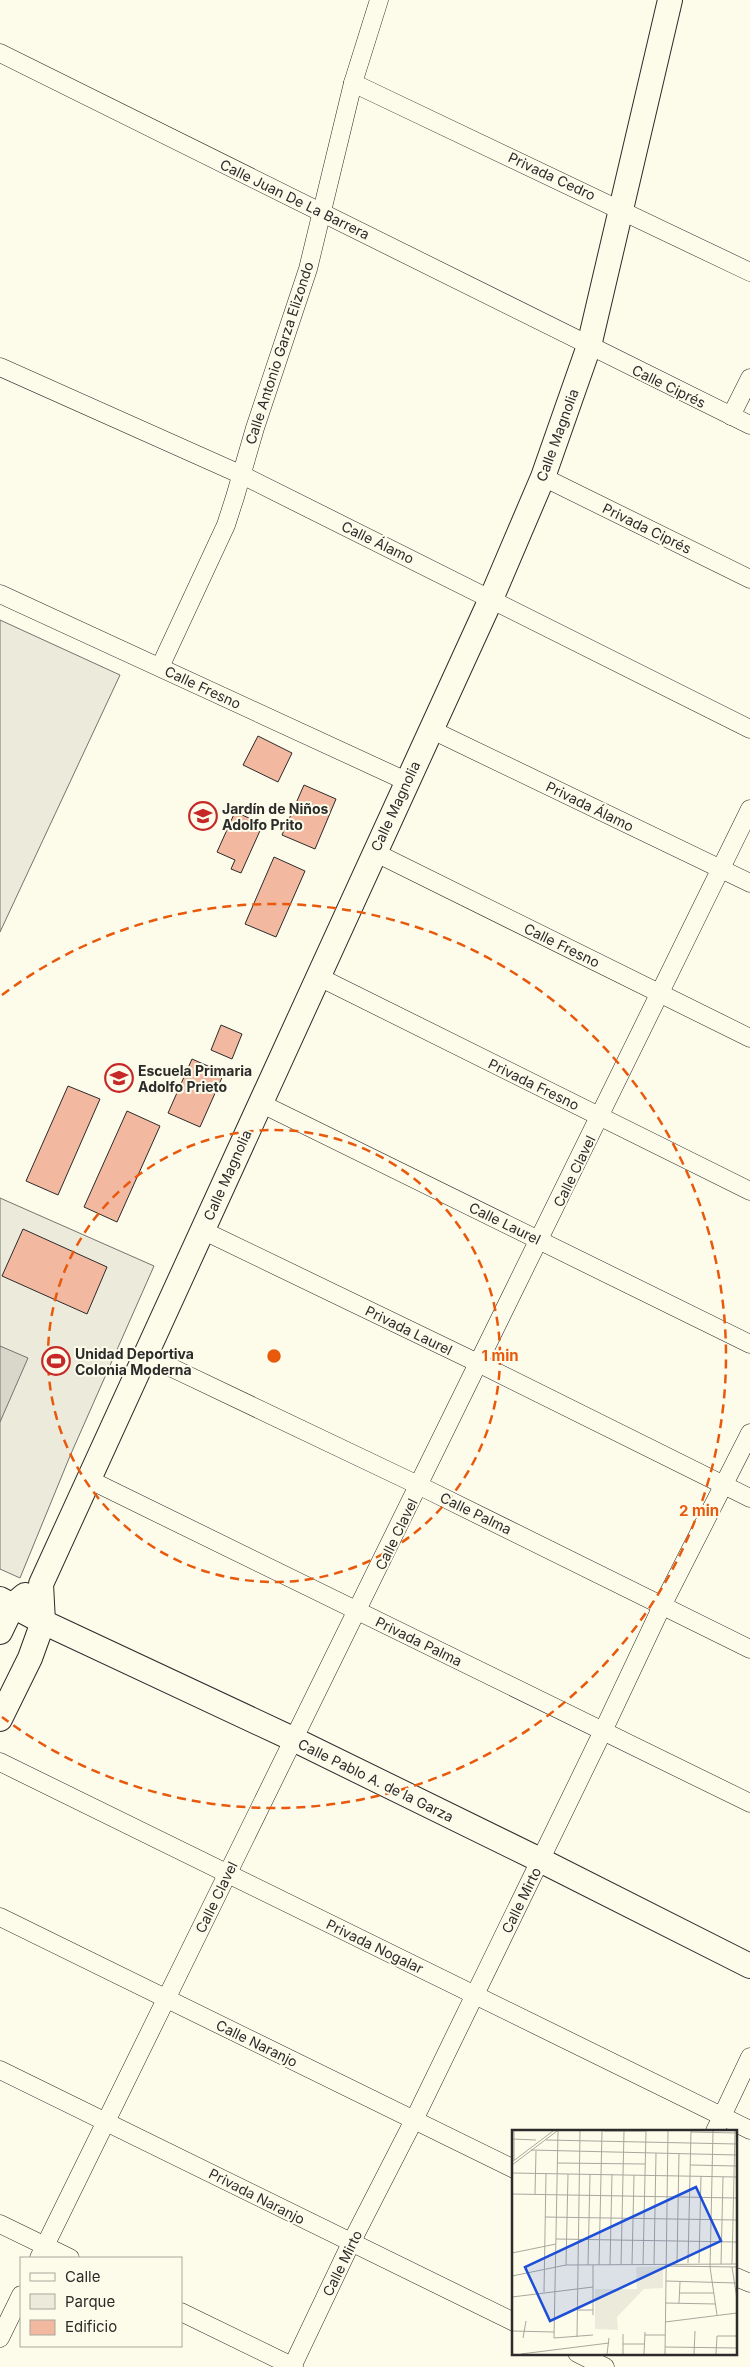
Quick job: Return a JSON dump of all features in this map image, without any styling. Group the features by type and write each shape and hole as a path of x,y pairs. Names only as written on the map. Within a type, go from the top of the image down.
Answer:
{"street":[{"name":"Calle Antonio Garza Elizondo","path":"160,668 226,525 255,428 302,292 353,82 379,0"},
{"name":"Calle Magnolia","path":"0,1719 30,1658 43,1622 41,1584 317,976 491,599 543,477 589,346 670,0"},
{"name":"Calle Juan De La Barrera","path":"0,53 321,211 589,346"},
{"name":"Privada Cedro","path":"353,82 622,209 750,272"},
{"name":"Calle Ciprés","path":"589,346 750,425"},
{"name":"Calle Álamo","path":"0,367 242,475 750,730"},
{"path":"731,416 750,378"},
{"name":"Privada Ciprés","path":"543,477 750,579"},
{"name":"Calle Fresno","path":"0,594 406,782"},
{"name":"Privada Álamo","path":"430,729 750,883"},
{"name":"Calle Clavel","path":"42,2252 105,2120 228,1875 292,1739 359,1611 750,809"},
{"name":"Calle Fresno","path":"374,852 750,1038"},
{"name":"Privada Fresno","path":"317,976 750,1191"},
{"name":"Calle Laurel","path":"260,1103 750,1344"},
{"name":"Privada Laurel","path":"202,1230 480,1364 750,1498"},
{"name":"Calle Palma","path":"145,1355 420,1486 750,1649"},
{"name":"Calle Mirto","path":"293,2367 351,2243 414,2120 604,1731 662,1606 750,1433"},
{"name":"Privada Palma","path":"88,1479 750,1803"},
{"name":"Calle Magnolia","path":"0,1632 6,1602 41,1584"},
{"name":"Calle Pablo A. de la Garza","path":"6,1602 43,1622 292,1739 540,1860 750,1966"},
{"name":"Privada Nogalar","path":"0,1762 475,1995 718,2124 750,2130"},
{"name":"Calle Naranjo","path":"0,1917 512,2168"},
{"path":"718,2124 750,2057"},
{"name":"Privada Naranjo","path":"0,2070 512,2321"},
{"path":"0,2224 42,2252 65,2257"},
{"path":"738,2278 750,2283"},
{"path":"0,2338 20,2297"},
{"path":"182,2312 293,2367"},
{"path":"580,2354 603,2363"}],"green space":[{"path":"0,620 120,675 0,932"},
{"name":"Unidad Deportiva Colonia Moderna","path":"0,1198 154,1266 70,1456 20,1578 0,1569"}],"shaded area":[{"path":"0,1346 28,1358 0,1422"}],"building":[{"path":"258,736 292,753 278,782 243,765"},
{"path":"304,785 336,799 315,849 282,835"},
{"path":"235,812 263,824 241,873 231,869 235,860 217,852"},
{"path":"274,857 305,871 276,937 245,924"},
{"path":"221,1025 242,1034 232,1059 211,1050"},
{"path":"192,1059 224,1073 200,1127 168,1113"},
{"path":"68,1086 100,1099 58,1195 26,1181"},
{"path":"127,1111 160,1126 117,1222 84,1207"},
{"path":"23,1229 107,1267 87,1314 2,1276"}],"place":[{"name":"Jardín de Niños Adolfo Prito","path":"203,816"},
{"name":"Escuela Primaria Adolfo Prieto","path":"119,1078"},
{"name":"Unidad Deportiva Colonia Moderna","path":"56,1361"}]}
